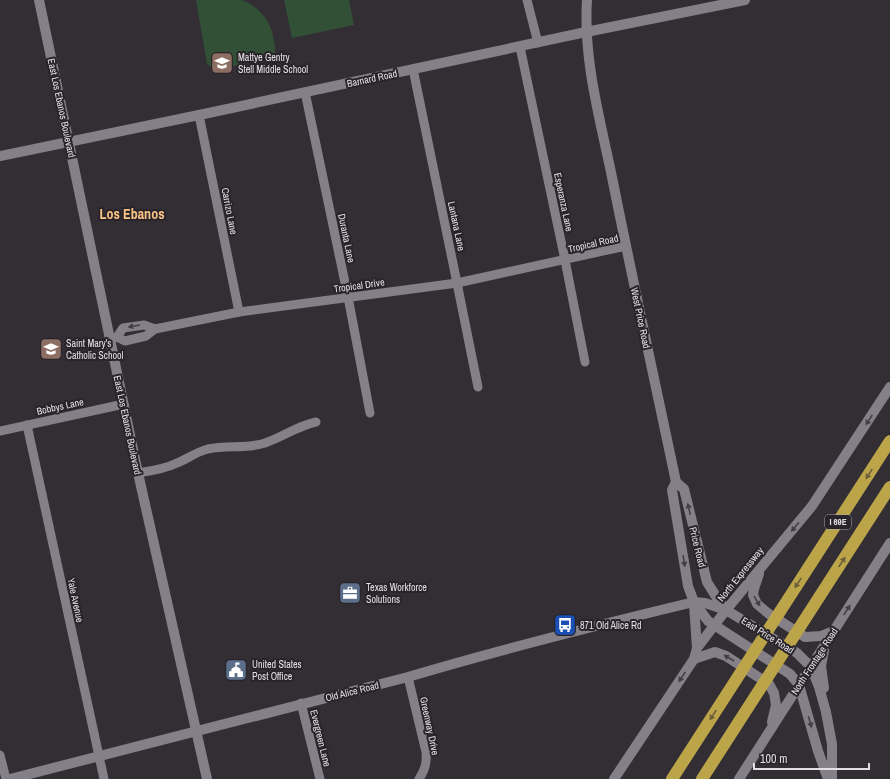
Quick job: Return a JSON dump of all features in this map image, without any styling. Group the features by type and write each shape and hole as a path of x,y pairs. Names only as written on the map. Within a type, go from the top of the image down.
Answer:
{"highway":[{"name":"I 69E","path":"672,779 890,441"},
{"name":"I 69E","path":"702,779 890,488"}],"main road":[{"name":"East Los Ebanos Boulevard","path":"39,0 69,142 114,338 124,404 138,473 207,779"},
{"name":"West Price Road","path":"587,0 586,32 590,70 676,482 672,490 688,586 694,602 703,616 714,626"},
{"name":"Barnard Road","path":"0,156 586,32 745,0"},
{"name":"North Expressway","path":"614,779 694,659 697,648 726,610 812,506 890,387"},
{"name":"Price Road","path":"676,482 684,489 707,582 716,598 726,610"},
{"name":"North Frontage Road","path":"739,779 890,543"},
{"path":"763,565 753,595 757,604 769,614 805,637 821,636 833,631"},
{"path":"697,648 694,602 706,603 726,610"},
{"name":"Old Alice Road","path":"10,779 694,602"},
{"name":"East Price Road","path":"726,610 797,653 811,667 819,687 826,712 832,744 832,779"},
{"name":"East Price Road","path":"714,626 790,674 799,684"},
{"path":"826,645 821,666 826,712"},
{"path":"694,659 715,652 726,656 769,684 774,693 776,705 771,730"},
{"path":"799,684 818,751 828,779"}],"street":[{"path":"527,0 538,43"},
{"name":"Esperanza Lane","path":"520,47 565,260 584,362"},
{"name":"Lantana Lane","path":"413,69 458,283 478,387"},
{"name":"Duranta Lane","path":"305,92 348,297 370,413"},
{"name":"Carrizo Lane","path":"199,115 239,312"},
{"name":"Tropical Road","path":"565,260 626,246"},
{"name":"Tropical Drive","path":"114,338 123,328 144,324 155,330 239,312 458,283 565,260"},
{"name":"Bobbys Lane","path":"0,431 124,404"},
{"path":"138,473 176,464 207,449 264,443 295,428 316,422"},
{"name":"Yale Avenue","path":"28,425 104,779"},
{"name":"Greenway Drive","path":"408,677 426,752 427,762 425,770 419,779"},
{"name":"Evergreen Lane","path":"301,703 320,779"},
{"path":"0,755 6,779"}],"green space":[{"path":"196,0 242,0 253,6 262,14 269,24 275,49 274,57 216,70 207,64"},
{"path":"284,0 349,0 354,25 292,38"}],"place":[{"name":"Mattye Gentry Stell Middle School","path":"222,63"},
{"name":"Saint Mary's Catholic School","path":"51,349"},
{"name":"Texas Workforce Solutions","path":"350,593"},
{"name":"871 Old Alice Rd","path":"565,625"},
{"name":"United States Post Office","path":"236,670"}],"district":[{"name":"Los Ebanos","path":"132,214"}]}
